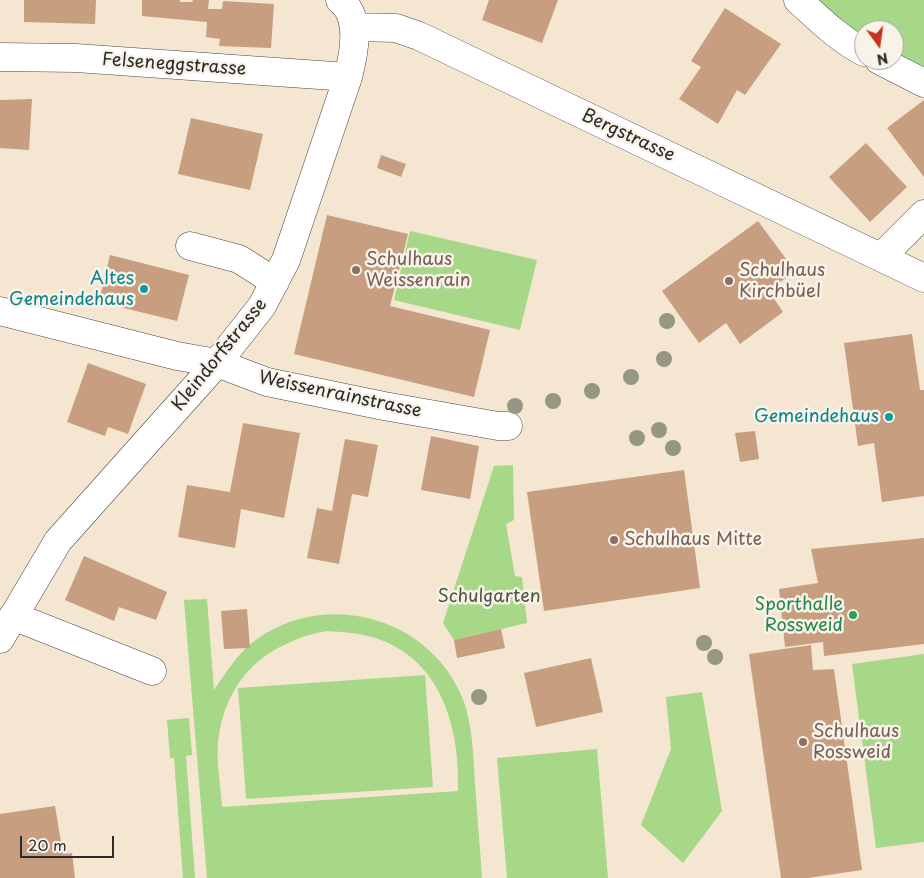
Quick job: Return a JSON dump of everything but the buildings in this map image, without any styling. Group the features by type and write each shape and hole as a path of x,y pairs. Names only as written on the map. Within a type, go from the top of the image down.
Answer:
{"street":[{"path":"798,0 822,23 854,47"},
{"name":"Kleindorfstrasse","path":"0,639 58,541 217,363 262,306 286,260 348,77 353,59 347,8"},
{"name":"Bergstrasse","path":"347,8 419,36 924,278"},
{"name":"Felseneggstrasse","path":"0,57 76,58 348,77"},
{"path":"899,70 924,83"},
{"path":"881,257 924,214"},
{"path":"190,246 239,259 275,282"},
{"name":"Weissenrainstrasse","path":"0,310 177,356 217,363 267,382 384,406 498,426 508,426"},
{"path":"13,616 152,671"}],"green space":[{"path":"811,0 924,0 924,70 904,61 904,20 854,20 854,34"},
{"path":"410,231 537,260 520,330 394,300"},
{"name":"Schulgarten","path":"513,465 514,520 506,524 515,576 522,577 527,623 454,640 443,623 494,466"},
{"path":"207,599 214,690 236,659 252,643 279,626 309,617 340,614 370,619 399,629 425,646 446,669 466,707 473,751 482,878 207,878 184,600","holes":["327,631 372,637 396,647 415,661 430,678 442,698 450,719 458,767 458,791 222,807 218,742 222,720 229,700 239,682 252,667 268,654 285,644 305,636"]},
{"path":"924,654 924,842 876,848 852,664"},
{"path":"425,675 433,787 246,799 238,688"},
{"path":"702,692 722,811 683,863 641,825 671,749 666,697"},
{"path":"189,718 192,755 186,756 195,878 183,878 174,758 170,758 167,720"},
{"path":"597,749 608,878 507,878 497,758"}],"place":[{"name":"Schulhaus Weissenrain","path":"356,270"},
{"name":"Schulhaus Kirchbüel","path":"729,281"},
{"name":"Altes Gemeindehaus","path":"144,289"},
{"name":"Gemeindehaus","path":"889,417"},
{"name":"Schulhaus Mitte","path":"614,540"},
{"name":"Sporthalle Rossweid","path":"853,615"},
{"name":"Schulhaus Rossweid","path":"803,742"}]}
